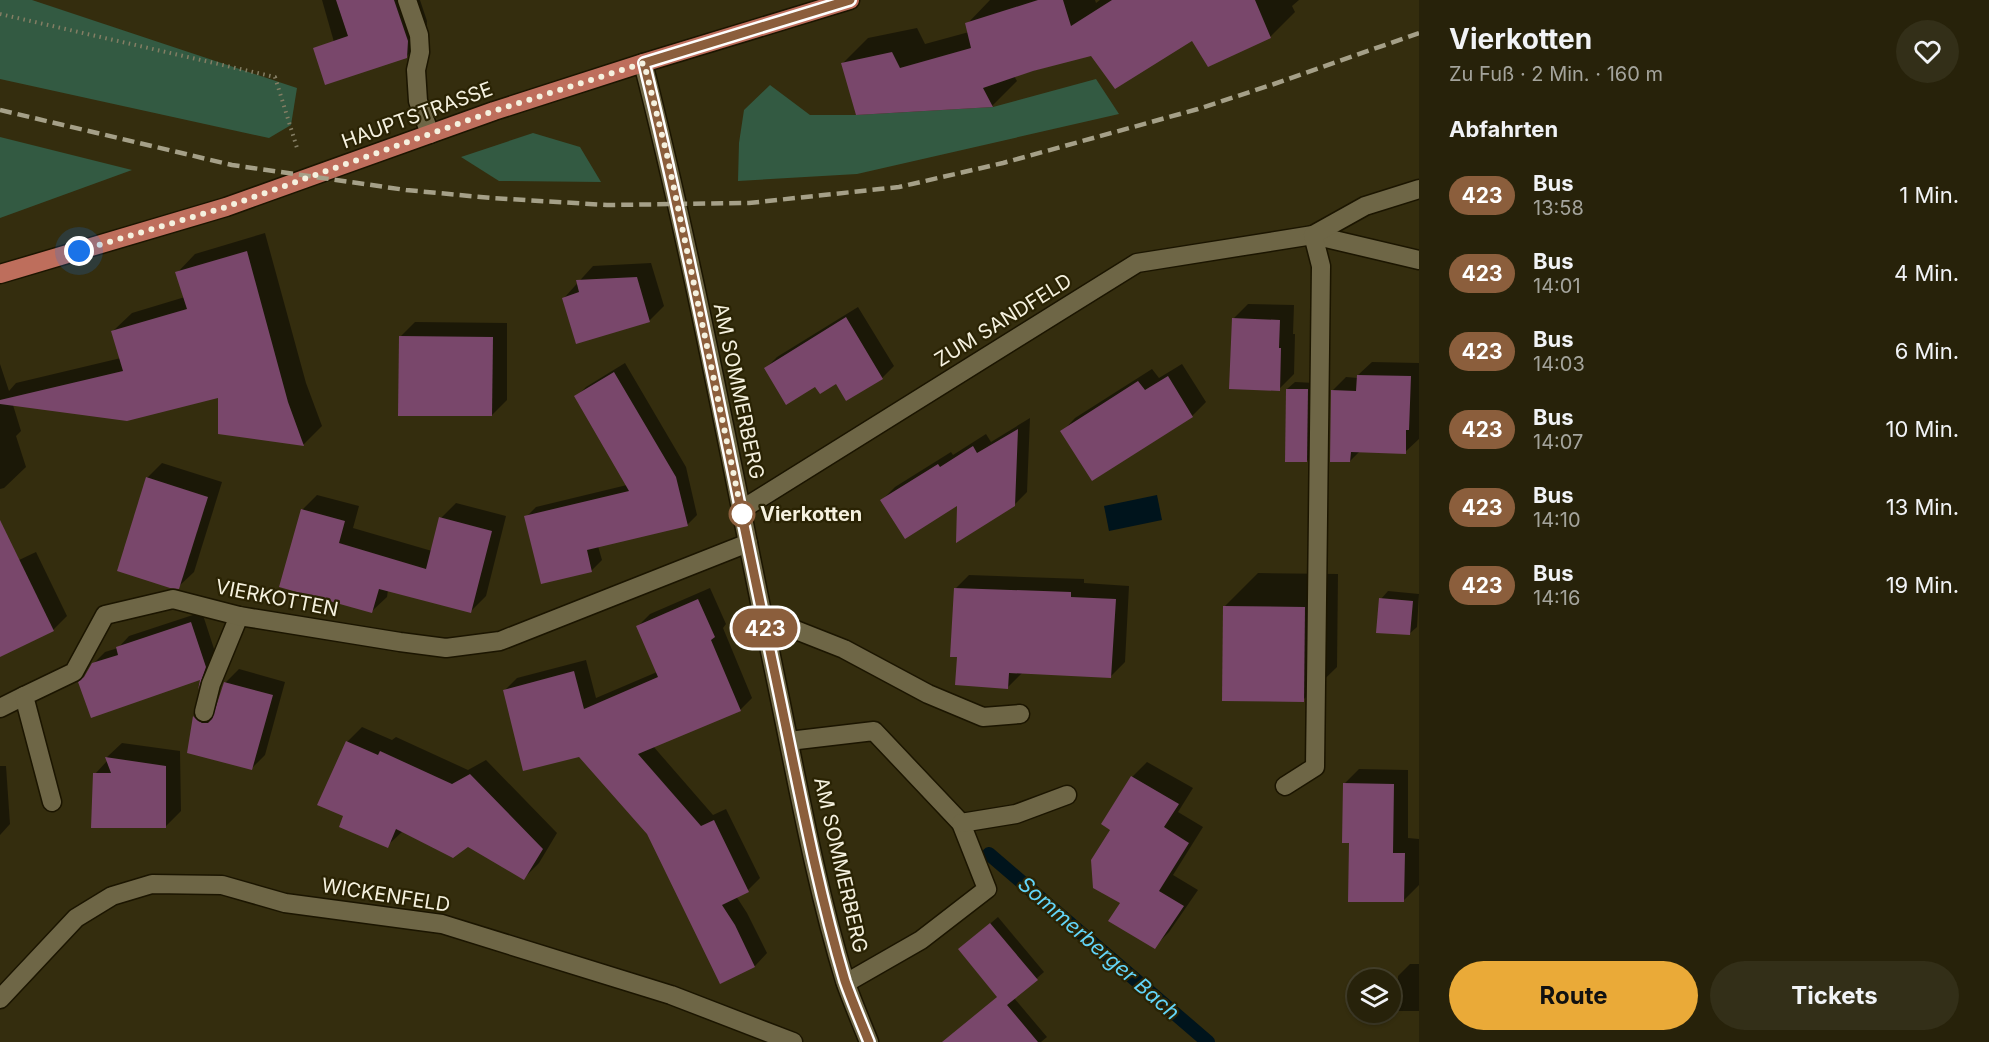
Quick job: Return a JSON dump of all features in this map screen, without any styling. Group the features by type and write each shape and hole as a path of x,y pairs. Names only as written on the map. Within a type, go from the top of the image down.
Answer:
{"main road":[{"name":"HAUPTSTRASSE","path":"0,274 226,207 494,111 850,0"}],"street":[{"path":"407,0 419,35 420,52 416,70 418,101 430,134"},
{"name":"AM SOMMERBERG","path":"644,63 667,155 828,920 846,983 869,1042"},
{"path":"1285,786 1315,767 1321,266 1313,235 1365,206 1419,189"},
{"name":"ZUM SANDFELD","path":"741,510 1137,262 1313,235 1419,260"},
{"name":"VIERKOTTEN","path":"24,696 74,672 105,615 173,598 239,616 446,648 500,641 748,543"},
{"path":"204,712 211,684 239,616"},
{"path":"763,617 844,649 928,694 983,717 1020,714"},
{"path":"0,708 24,696 52,802"},
{"path":"789,741 874,731 961,823 987,889 921,940 846,983"},
{"path":"961,823 1016,814 1066,795"},
{"name":"WICKENFELD","path":"0,999 76,918 112,896 152,884 222,885 285,903 442,924 671,995 793,1042"}],"path":[{"path":"0,14 275,77 298,150"}],"green space":[{"path":"0,0 32,0 297,88 291,125 269,138 0,79"},
{"path":"1096,79 1119,114 857,174 738,181 739,143 744,110 770,85 810,115 856,115 993,107"},
{"path":"533,133 580,147 601,182 499,181 461,157"},
{"path":"0,137 132,170 0,218"}],"water":[{"path":"1157,495 1162,520 1109,531 1104,506"}],"building":[{"path":"336,0 394,0 408,41 407,58 325,85 313,48 348,36"},
{"path":"1038,0 1063,0 1071,26 1112,0 1255,0 1271,38 1208,67 1192,41 1115,89 1091,56 1033,71 983,88 993,107 856,115 841,63 892,52 900,68 971,48 965,23"},
{"path":"247,251 288,402 304,446 218,434 218,398 127,421 0,404 0,400 123,371 111,331 187,309 175,272"},
{"path":"637,277 650,322 576,344 562,298 579,292 576,280"},
{"path":"846,317 883,379 846,401 836,384 820,394 815,387 786,405 764,368"},
{"path":"1232,318 1280,320 1280,391 1229,389"},
{"path":"399,336 493,337 492,416 398,416"},
{"path":"614,372 676,477 688,526 587,550 592,572 541,584 524,516 629,491 574,396"},
{"path":"1357,375 1411,376 1406,454 1351,452 1350,462 1330,462 1331,390 1356,391"},
{"path":"1168,376 1193,417 1092,481 1060,431 1138,381 1145,390"},
{"path":"1286,389 1308,389 1307,462 1285,462"},
{"path":"1018,429 1015,506 956,543 957,506 905,539 880,500 938,464 940,467 973,446 977,453"},
{"path":"146,477 208,497 179,589 117,571"},
{"path":"301,509 345,521 339,543 426,569 439,517 492,531 471,613 379,589 372,613 279,587"},
{"path":"0,520 54,631 0,657"},
{"path":"954,588 1071,592 1071,597 1116,599 1111,678 1009,673 1008,689 955,685 957,657 950,657"},
{"path":"1379,598 1413,601 1410,635 1376,633"},
{"path":"698,599 715,637 711,640 741,711 638,754 701,826 714,820 749,892 722,905 735,925 755,967 720,984 647,834 579,757 523,771 503,690 574,671 584,709 658,677 636,626"},
{"path":"1223,606 1305,607 1304,702 1222,701"},
{"path":"191,622 206,667 198,690 200,680 91,718 78,682 84,677 92,663 118,655 116,647"},
{"path":"224,682 273,695 252,770 187,753 193,716 202,723 208,723 212,719"},
{"path":"346,741 378,755 380,751 452,784 470,774 543,849 524,880 468,847 453,858 396,829 388,848 339,827 343,816 317,805"},
{"path":"105,757 166,766 166,828 91,828 93,773 111,773"},
{"path":"1131,776 1179,804 1164,827 1189,843 1159,891 1184,906 1155,949 1108,921 1120,903 1093,888 1091,860 1110,830 1101,824"},
{"path":"1343,783 1394,784 1393,853 1405,853 1404,902 1348,902 1349,843 1342,843"},
{"path":"990,923 1038,980 1007,1005 1038,1042 942,1042 997,997 958,949"}],"waterway":[{"name":"Sommerberger Bach","path":"989,854 1208,1042"}],"railway":[{"path":"0,110 232,165 406,190 607,205 749,203 899,187 1003,163 1198,109 1419,33"}],"bus line":[{"name":"423","path":"850,0 644,63 667,155 828,920 846,983 869,1042"}],"place":[{"name":"Vierkotten","path":"742,514"}],"route":[{"path":"79,251 226,207 494,111 644,63 667,155 742,514"}]}
